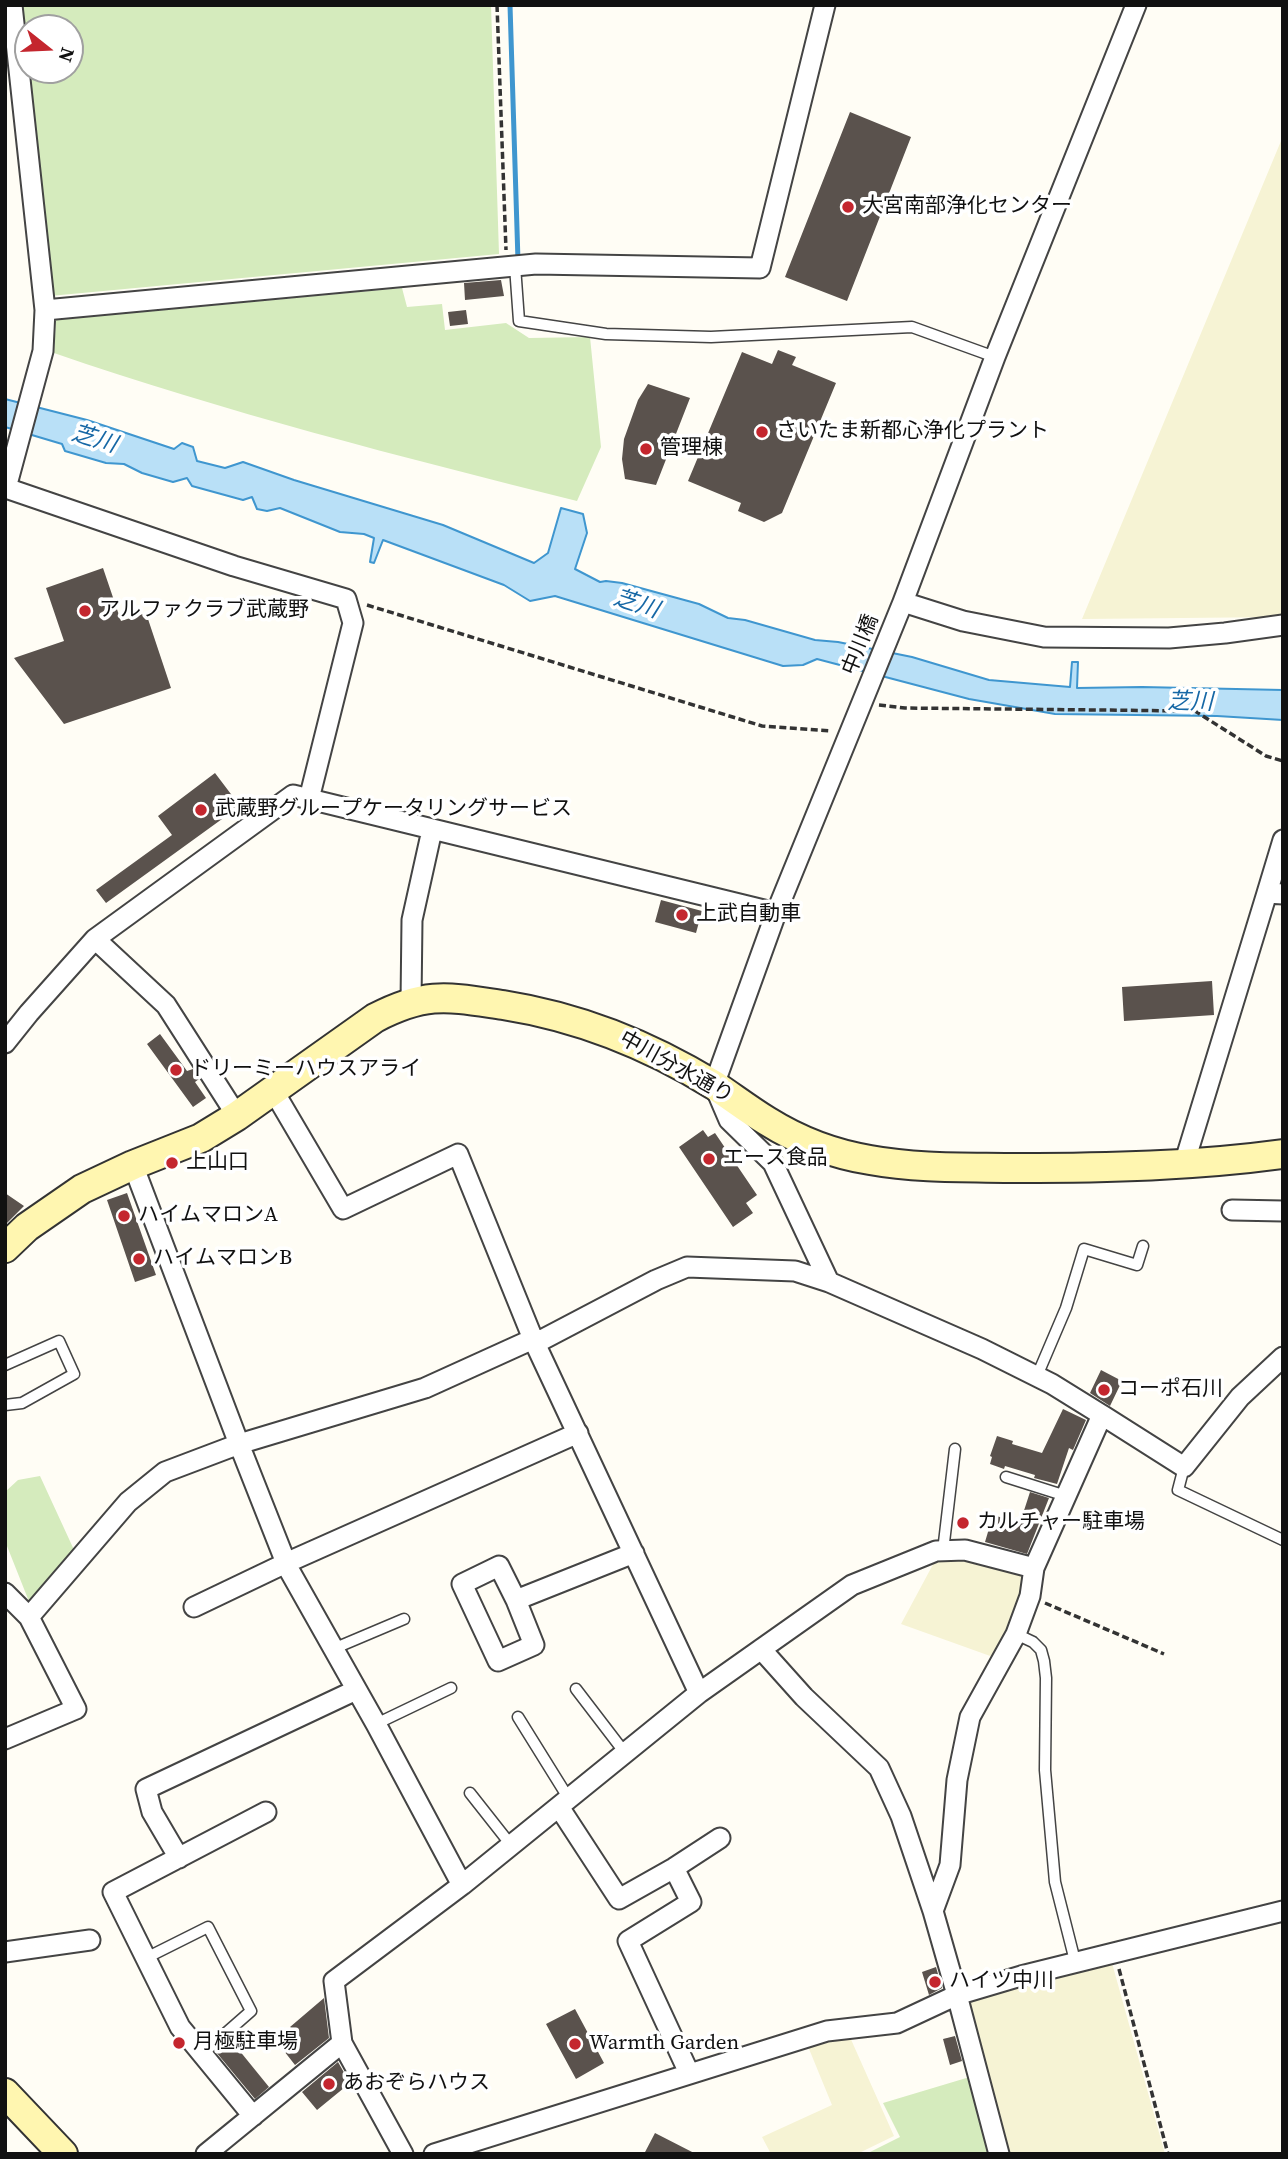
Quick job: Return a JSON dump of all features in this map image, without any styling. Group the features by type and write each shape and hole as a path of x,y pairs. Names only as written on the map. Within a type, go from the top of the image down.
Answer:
{"street":[{"path":"12,5 44,310 43,351 6,488 234,566 346,599 353,623 309,799"},
{"path":"44,310 536,264 760,268 825,5"},
{"name":"中川橋","path":"714,1085 776,913 901,607 995,357 1136,5"},
{"path":"901,607 1044,637 1169,638 1283,625"},
{"path":"5,1043 95,939 293,795 776,913"},
{"path":"411,1002 412,920 432,830"},
{"path":"1184,1164 1275,893 1283,840"},
{"path":"95,939 166,1005 237,1116"},
{"name":"中川分水通り","path":"5,1248 27,1227 82,1189 133,1165 201,1139 375,1018 411,1002 430,998 452,997 525,1009 612,1033 645,1047 714,1085 766,1121 806,1143 872,1161 972,1167 1132,1167 1283,1154"},
{"path":"714,1085 729,1121 773,1163 829,1282"},
{"path":"273,1090 343,1209 458,1154 535,1341 699,1693"},
{"path":"133,1165 286,1563 462,1885"},
{"path":"1233,1210 1283,1211"},
{"path":"29,1617 128,1502 165,1472 239,1444 425,1388 535,1341 656,1280 687,1268 795,1271 829,1282 1037,1376 1184,1467 1240,1397 1283,1357"},
{"path":"933,1911 950,1864 957,1780 970,1717 1016,1634 1030,1596 1034,1568 1102,1415"},
{"path":"194,1607 286,1563 578,1433"},
{"path":"403,2154 342,2043 334,1981 462,1885 699,1693 852,1585 943,1550 965,1550 1034,1568"},
{"path":"516,1600 634,1553"},
{"path":"499,1566 516,1600 534,1645 498,1661 462,1584 499,1566"},
{"path":"5,1739 76,1709 29,1617 8,1601"},
{"path":"761,1649 804,1697 879,1768 901,1816 933,1911 999,2154"},
{"path":"178,1858 152,1812 146,1789 356,1690"},
{"path":"564,1803 619,1899 720,1838"},
{"path":"253,2116 180,2027 113,1892 266,1812"},
{"path":"674,1868 691,1902 628,1941 689,2073"},
{"path":"434,2154 827,2031 897,2023 957,1995 1075,1962 1283,1910"},
{"path":"5,1952 90,1940"},
{"path":"206,2154 342,2043"},
{"path":"5,2093 58,2152"}],"lane":[{"path":"511,266 519,321 606,334 711,337 912,327 995,357"},
{"path":"1037,1376 1066,1308 1084,1249 1137,1265 1143,1246"},
{"path":"5,1365 59,1341 74,1374 22,1403 5,1405"},
{"path":"943,1550 955,1449"},
{"path":"1184,1467 1178,1490 1283,1540"},
{"path":"1006,1477 1066,1496"},
{"path":"333,1649 404,1619"},
{"path":"1016,1634 1033,1642 1041,1650 1044,1661 1045,1769 1055,1882 1075,1962"},
{"path":"376,1724 451,1688"},
{"path":"576,1689 625,1753"},
{"path":"518,1717 564,1803"},
{"path":"470,1793 511,1845"},
{"path":"146,1958 208,1927 251,2011 202,2054"}],"path":[{"path":"497,5 511,266"},
{"path":"346,599 762,726 850,732"},
{"path":"864,699 905,708 1195,711 1266,756 1283,761"},
{"path":"1030,1596 1164,1654"},
{"path":"1115,1953 1168,2154"}],"shaded area":[{"path":"1281,141 1283,617 1082,619"},
{"path":"937,1557 970,1557 1024,1574 1019,1614 993,1657 901,1624"},
{"path":"1108,1960 1112,1963 1165,2154 1007,2154 968,2006 972,1999"},
{"path":"849,2035 894,2136 857,2154 771,2154 762,2137 832,2105 807,2044"}],"green space":[{"path":"21,5 491,5 499,254 50,296 29,84 84,84 84,14 22,14"},
{"path":"402,288 407,307 442,304 445,330 506,323 529,338 590,337 601,447 577,501 248,414 54,353 56,320"},
{"path":"40,1476 75,1552 30,1604 5,1541 5,1492 18,1480"},
{"path":"973,2076 993,2154 866,2154 900,2137 883,2103"}],"water":[{"name":"芝川","path":"5,399 87,420 174,449 182,443 193,447 197,461 225,468 243,462 443,525 534,563 548,553 561,508 583,514 587,533 575,569 600,582 622,583 699,604 728,618 745,620 815,640 912,657 989,680 1070,687 1072,662 1078,662 1077,688 1283,690 1283,720 1217,716 1055,714 969,699 817,659 803,665 783,666 555,596 530,601 504,585 383,540 374,563 370,562 374,538 364,534 340,532 280,508 267,511 257,509 252,497 243,500 192,486 187,478 173,482 142,473 124,464 106,463 65,451 62,444 5,427"}],"building":[{"name":"大宮南部浄化センター","path":"850,112 911,137 847,301 785,277"},
{"path":"501,280 504,296 465,300 464,283"},
{"path":"466,310 468,324 450,326 448,312"},
{"name":"さいたま新都心浄化プラント","path":"778,350 796,357 792,365 836,383 782,513 764,522 738,511 741,503 688,481 742,352 772,364"},
{"name":"管理棟","path":"648,384 690,398 656,485 625,479 622,459 624,439 638,400"},
{"path":"103,568 121,621 146,613 171,688 64,724 14,658 64,641 46,588"},
{"path":"215,773 240,806 106,903 96,890 172,835 158,816"},
{"path":"661,900 702,911 696,933 655,922"},
{"path":"1212,981 1214,1015 1124,1021 1122,987"},
{"name":"ドリーミーハウスアライ","path":"160,1034 187,1071 193,1069 199,1079 195,1082 206,1098 193,1107 147,1044"},
{"path":"703,1130 708,1137 715,1133 757,1195 746,1203 753,1213 733,1227 679,1147"},
{"path":"5,1193 24,1206 5,1225"},
{"path":"127,1193 156,1275 135,1282 107,1200"},
{"name":"コーポ石川","path":"1101,1370 1122,1381 1110,1406 1090,1393"},
{"path":"1063,1409 1086,1420 1073,1450 1069,1448 1057,1484 1005,1466 1004,1469 990,1464 997,1436 1013,1441 1012,1444 1042,1453"},
{"path":"1030,1492 1049,1498 1027,1554 985,1542 993,1515 1020,1523"},
{"name":"ハイツ中川","path":"936,1967 942,1988 929,1995 922,1972"},
{"path":"324,1998 329,2038 295,2065 277,2042"},
{"name":"Warmth Garden","path":"575,2009 604,2063 576,2079 546,2024"},
{"path":"955,2036 962,2061 950,2065 943,2039"},
{"path":"230,2039 269,2087 255,2099 216,2052"},
{"name":"あおぞらハウス","path":"338,2062 350,2083 317,2110 302,2092"},
{"path":"655,2133 696,2154 644,2154"}],"waterway":[{"path":"510,5 518,261"}],"place":[{"name":"大宮南部浄化センター","path":"848,207"},
{"name":"さいたま新都心浄化プラント","path":"762,432"},
{"name":"管理棟","path":"646,449"},
{"name":"アルファクラブ武蔵野","path":"85,611"},
{"name":"武蔵野グループケータリングサービス","path":"201,810"},
{"name":"上武自動車","path":"682,915"},
{"name":"ドリーミーハウスアライ","path":"176,1070"},
{"name":"エース食品","path":"709,1159"},
{"name":"上山口","path":"172,1163"},
{"name":"ハイムマロンA","path":"124,1216"},
{"name":"ハイムマロンB","path":"139,1259"},
{"name":"コーポ石川","path":"1104,1390"},
{"name":"カルチャー駐車場","path":"963,1523"},
{"name":"ハイツ中川","path":"935,1982"},
{"name":"月極駐車場","path":"179,2043"},
{"name":"Warmth Garden","path":"575,2044"},
{"name":"あおぞらハウス","path":"329,2084"}]}
